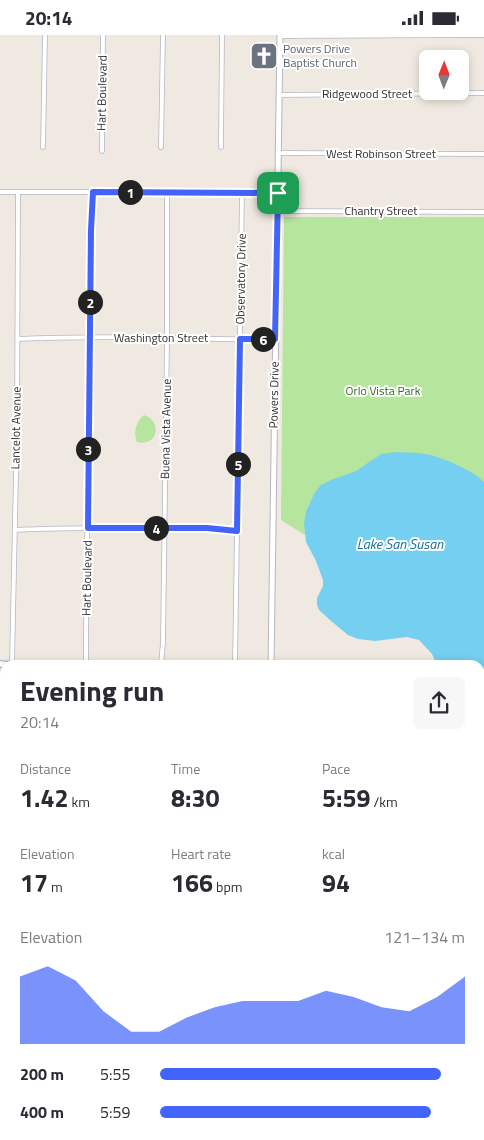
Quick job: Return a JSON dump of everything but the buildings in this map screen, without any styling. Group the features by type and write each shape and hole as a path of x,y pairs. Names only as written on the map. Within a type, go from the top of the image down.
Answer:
{"street":[{"path":"43,147 44,35"},
{"name":"Hart Boulevard","path":"102,151 103,35"},
{"path":"161,147 163,35"},
{"path":"221,147 222,35"},
{"path":"280,36 484,35"},
{"name":"Powers Drive","path":"271,660 280,36"},
{"name":"Ridgewood Street","path":"279,95 484,93"},
{"name":"West Robinson Street","path":"278,153 484,154"},
{"path":"0,192 278,193"},
{"name":"Lancelot Avenue","path":"11,660 15,530 18,192"},
{"name":"Hart Boulevard","path":"86,660 93,192"},
{"name":"Buena Vista Avenue","path":"161,660 168,338 167,193"},
{"name":"Observatory Drive","path":"235,660 242,193"},
{"name":"Chantry Street","path":"277,211 484,212"},
{"name":"Washington Street","path":"17,339 275,339"},
{"path":"15,530 48,528 207,528 237,531"}],"green space":[{"name":"Orlo Vista Park","path":"284,217 484,217 484,488 324,547 281,520"},
{"path":"144,415 154,422 156,433 150,441 144,443 137,442 135,435 139,421"}],"water":[{"name":"Lake San Susan","path":"397,452 422,453 457,465 479,477 484,482 484,660 435,660 432,654 419,640 407,637 375,641 358,639 348,635 319,610 317,598 323,586 323,580 306,542 304,523 306,512 314,494 321,485 356,471 381,454"}],"place":[{"name":"Powers Drive Baptist Church","path":"264,56"}],"route":[{"path":"93,192 278,193 275,339 240,339 237,531 207,528 88,528 93,192"}]}
